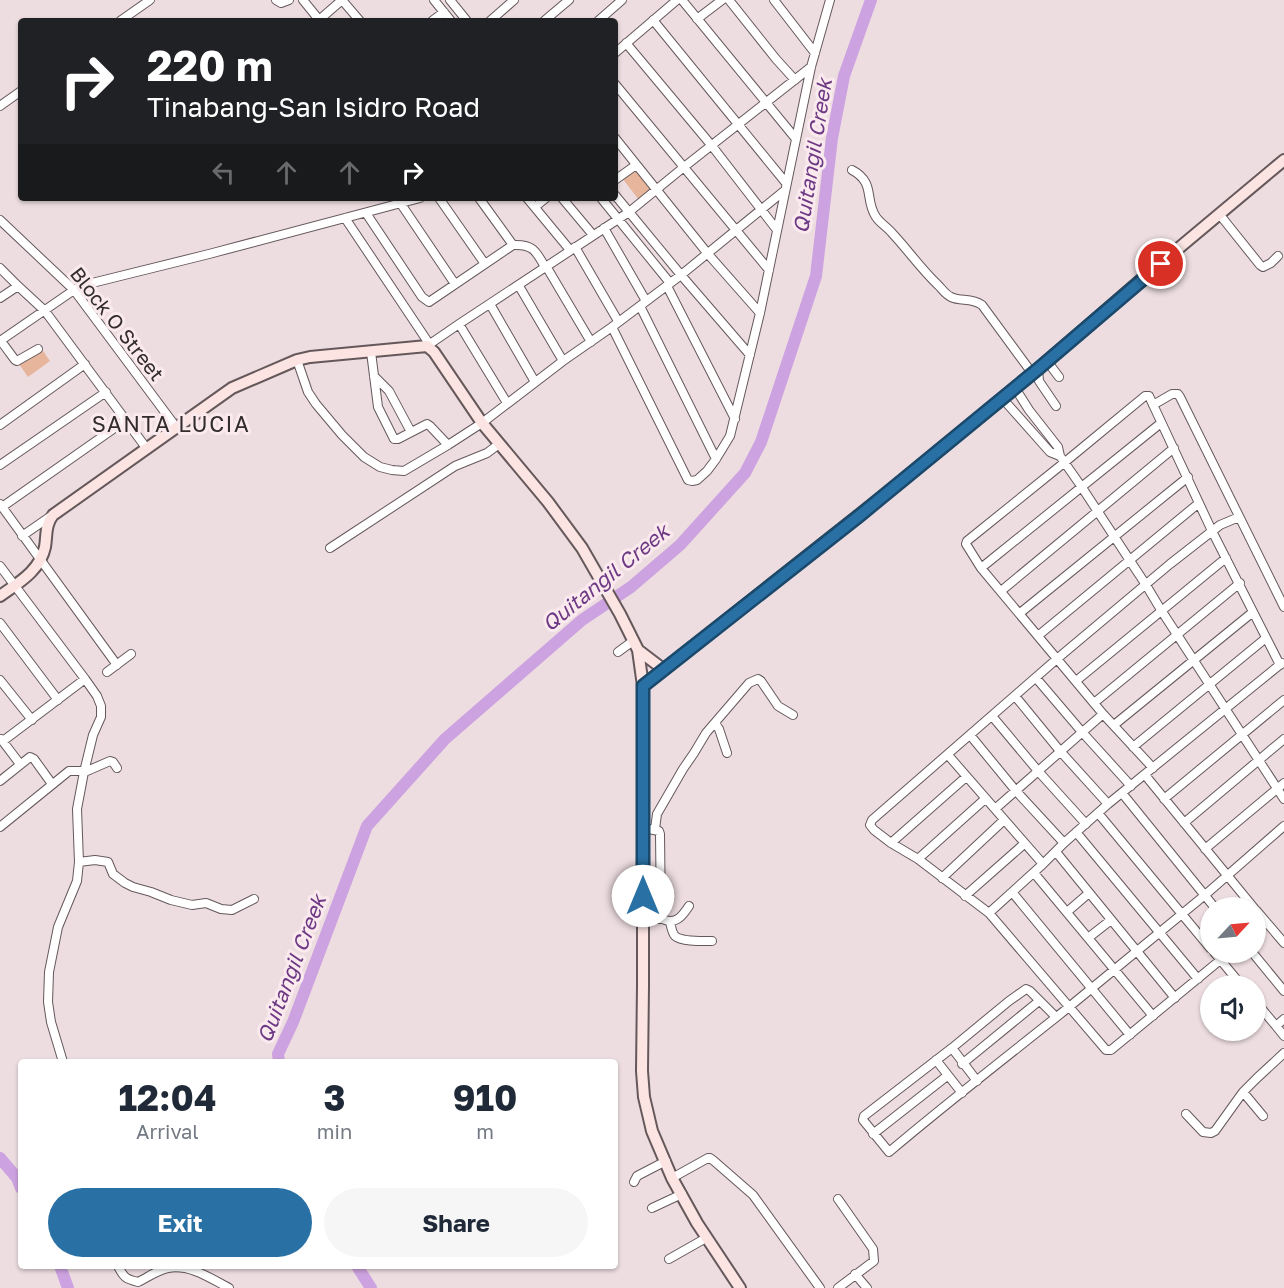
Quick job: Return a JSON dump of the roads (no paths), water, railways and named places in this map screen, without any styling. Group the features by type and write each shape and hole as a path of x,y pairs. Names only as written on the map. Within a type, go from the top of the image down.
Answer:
{"street":[{"path":"124,18 150,0"},
{"path":"276,0 280,3 289,0"},
{"path":"303,0 318,18"},
{"path":"322,18 342,0 357,18"},
{"path":"434,0 449,18"},
{"path":"450,0 465,18"},
{"path":"548,18 569,0"},
{"path":"601,18 622,0"},
{"path":"618,50 680,0 796,140"},
{"path":"697,19 722,0"},
{"path":"729,0 795,80"},
{"path":"774,0 815,52"},
{"path":"819,0 826,9"},
{"path":"530,201 572,248 615,324 688,480 697,480 716,459 730,436 735,419 760,313 811,67 830,0"},
{"path":"493,18 510,1"},
{"path":"436,18 444,12"},
{"path":"653,20 739,124 785,187"},
{"path":"626,43 712,146 777,230"},
{"path":"22,536 232,388 257,376 310,357 428,346 572,248 630,212 811,67"},
{"path":"618,88 768,270"},
{"path":"0,106 18,93"},
{"path":"618,142 708,254 760,313"},
{"path":"643,686 859,516 1015,388 1284,160"},
{"path":"618,178 636,165"},
{"path":"852,170 860,174 866,183 878,220 892,232 948,296 971,300 982,305 1035,371 1056,406"},
{"path":"297,360 308,392 316,404 364,457 380,467 404,471 482,423 669,284 761,211 785,187"},
{"path":"618,198 750,355"},
{"path":"38,349 17,362 0,341 84,285 410,201"},
{"path":"442,201 485,264"},
{"path":"481,201 513,245"},
{"path":"535,207 542,201"},
{"path":"565,201 594,235"},
{"path":"604,201 669,284 735,419"},
{"path":"401,204 455,284"},
{"path":"366,213 425,300 429,302 513,245 523,245 533,249 546,266 591,342"},
{"path":"1220,214 1260,265 1263,267 1278,256"},
{"path":"345,218 428,346 482,423 548,502 582,548 620,614 635,646 643,686 642,1071 644,1097 652,1131 672,1178 706,1238 740,1288"},
{"name":"Block O Street","path":"0,219 74,290 177,427"},
{"path":"604,228 643,303 716,459"},
{"path":"0,268 45,311 147,449"},
{"path":"0,298 18,286"},
{"path":"519,286 563,361"},
{"path":"490,304 535,382"},
{"path":"459,324 507,403"},
{"path":"371,352 378,407 394,439 427,424 448,445"},
{"path":"1047,361 1059,377"},
{"path":"0,425 85,364"},
{"path":"374,376 389,391 411,432"},
{"path":"1015,388 1058,447 1062,459 1258,759 1280,785 1284,799"},
{"path":"0,465 106,392"},
{"path":"1153,405 1172,394 1178,394 1284,607"},
{"path":"989,913 1108,804 1122,794 1282,663 1266,638 1212,531 1149,396 1144,396 1062,459 966,544 981,568 1103,714 1153,768"},
{"path":"1002,398 1050,452 1062,459"},
{"path":"117,665 1,506 126,420"},
{"path":"981,568 1161,423"},
{"path":"330,548 455,466 483,456 499,444"},
{"path":"1001,591 1174,448"},
{"path":"1020,613 1188,477"},
{"path":"1039,635 1199,503"},
{"path":"0,596 32,573 44,549 47,524 53,515"},
{"path":"1217,963 1112,1050 1106,1050 989,913 918,859 891,843 870,825 872,820 1058,658 1170,564 1212,531 1227,521 1239,517"},
{"path":"1076,681 1226,558"},
{"path":"0,566 86,679 98,696 101,706 101,717 93,735 77,809 79,862 77,881 58,927 49,972 48,1002 51,1022 62,1059"},
{"path":"1094,703 1240,583"},
{"path":"1114,725 1253,612"},
{"path":"0,623 58,700"},
{"path":"1133,747 1266,638"},
{"path":"635,646 663,669"},
{"path":"618,652 635,646"},
{"path":"107,672 131,654"},
{"path":"1036,678 1131,786"},
{"path":"20,764 2,739 32,720 86,679"},
{"path":"655,829 657,814 706,733 749,683 758,679 765,685 778,706 793,715"},
{"path":"0,680 32,720"},
{"path":"1015,696 1108,804"},
{"path":"1164,799 1284,700"},
{"path":"995,809 1103,714"},
{"path":"993,716 1086,824"},
{"path":"715,723 727,753"},
{"path":"970,735 1064,843"},
{"path":"1184,823 1284,739"},
{"path":"948,755 1043,864"},
{"path":"0,781 30,757 34,759 52,784"},
{"path":"0,827 69,771 84,772 110,760 117,768"},
{"path":"1145,774 1245,897"},
{"path":"891,843 966,777"},
{"path":"1205,849 1280,785"},
{"path":"1122,794 1205,895"},
{"path":"918,859 985,799"},
{"path":"1098,813 1200,936"},
{"path":"942,878 1004,820"},
{"path":"1056,1017 1026,989 864,1116 863,1120 890,1152 1069,1007 1205,895 1284,826"},
{"path":"643,828 655,829 660,834 665,920 678,937 712,941"},
{"path":"1076,832 1198,979"},
{"path":"965,896 1024,844"},
{"path":"1056,852 1175,998"},
{"path":"79,862 108,862 113,874 133,887 184,904 206,903 221,909 232,910 254,899"},
{"path":"1034,873 1153,1016"},
{"path":"1012,892 1130,1035"},
{"path":"1067,912 1089,893"},
{"path":"643,919 678,919 689,906"},
{"path":"1088,938 1111,920"},
{"path":"1266,922 1284,942"},
{"path":"1223,963 1233,975"},
{"path":"1261,963 1284,991"},
{"path":"962,1064 1039,1001"},
{"path":"1266,1014 1284,1036"},
{"path":"1276,1026 1284,1019"},
{"path":"951,1048 977,1081"},
{"path":"1185,1114 1203,1132 1215,1131 1244,1092 1284,1053"},
{"path":"936,1060 962,1093"},
{"path":"873,1134 947,1076"},
{"path":"1244,1092 1263,1116"},
{"path":"672,1178 710,1158 753,1195 820,1288"},
{"path":"634,1182 637,1176 666,1161"},
{"path":"652,1208 681,1194"},
{"path":"838,1199 874,1251 874,1262 838,1288"},
{"path":"669,1259 706,1238"},
{"path":"120,1269 127,1280 138,1282 166,1269"},
{"path":"188,1269 229,1288"},
{"path":"855,1274 867,1288"}],"waterway":[{"name":"Quitangil Creek","path":"279,1059 278,1054 293,1022 367,826 445,739 582,620 631,587 680,545 745,473 761,442 816,276 832,138 844,76 871,0"},
{"path":"0,1158 18,1180"},
{"path":"61,1269 68,1288"},
{"name":"Quitangil Creek","path":"359,1269 371,1288"}],"district":[{"name":"SANTA LUCIA","path":"171,424"}]}
